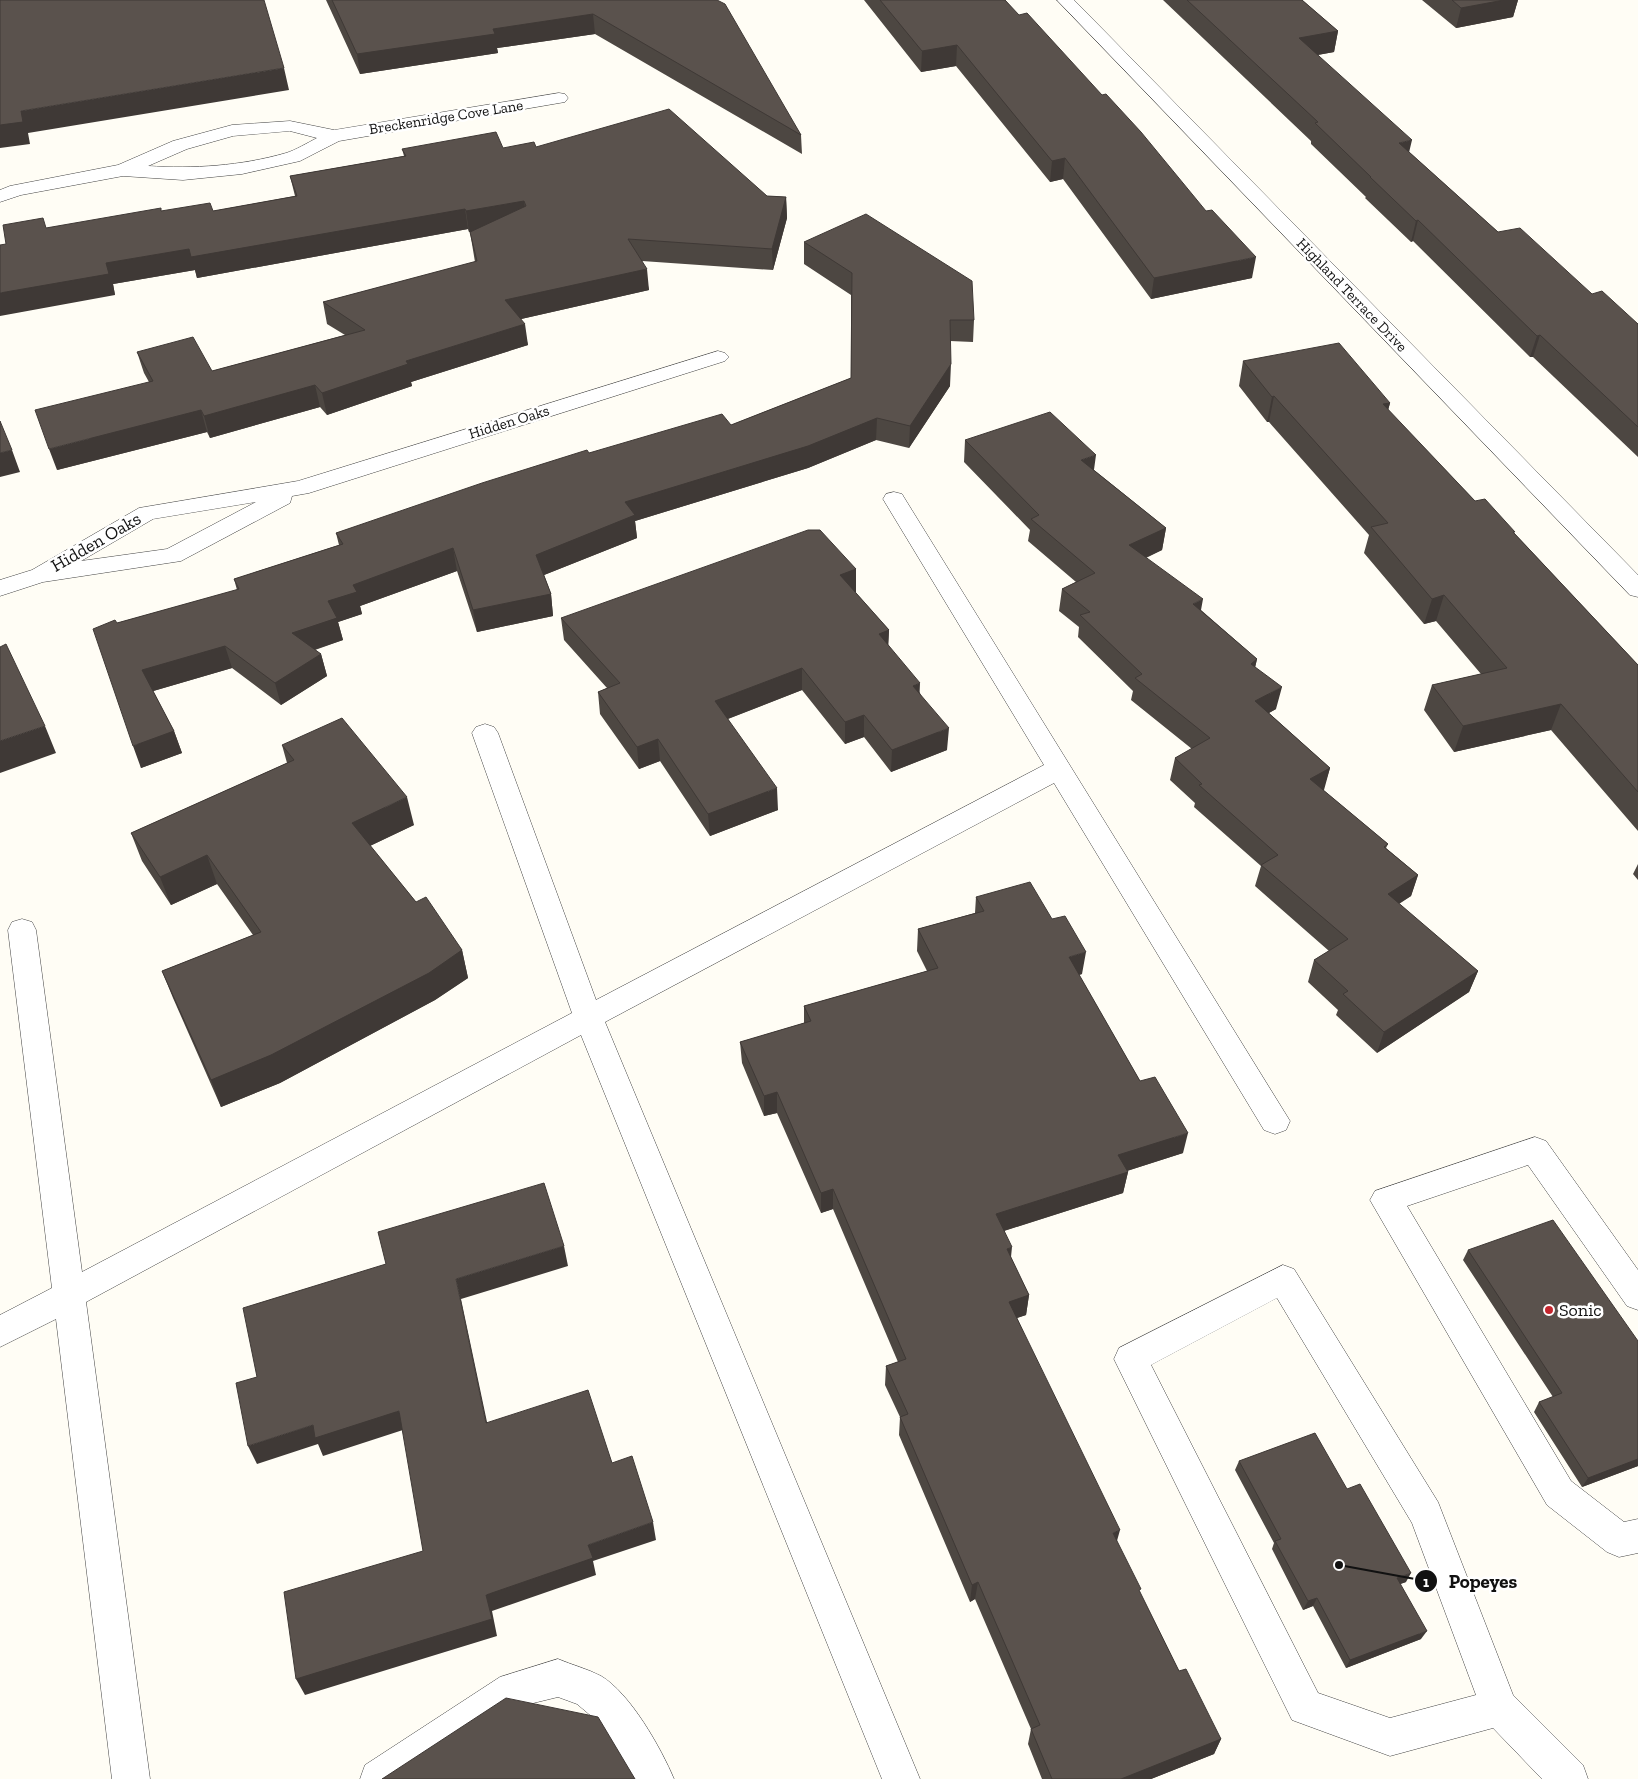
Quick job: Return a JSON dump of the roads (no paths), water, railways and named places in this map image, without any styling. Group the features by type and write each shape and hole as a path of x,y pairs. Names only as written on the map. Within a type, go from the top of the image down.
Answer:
{"street":[{"name":"Highland Terrace Drive","path":"1065,0 1638,589"},
{"name":"Breckenridge Cove Lane","path":"123,170 183,174 242,168 293,157 334,136 559,98"},
{"name":"Breckenridge Cove Lane","path":"0,196 17,190 123,170 180,145 232,132 290,126 334,136"},
{"name":"Hidden Oaks","path":"40,575 147,513 301,488 718,357"},
{"name":"Hidden Oaks","path":"0,588 40,575 173,556 301,488"},
{"path":"894,499 1275,1121"},
{"path":"485,733 588,1017 901,1779"},
{"path":"0,1332 588,1017 1060,768"},
{"path":"22,930 131,1779"},
{"path":"1638,1296 1536,1150 1386,1200 1558,1493 1619,1540 1638,1536"},
{"path":"1499,1708 1390,1737 1305,1708 1131,1359 1283,1279 1426,1514 1499,1708 1569,1779"},
{"path":"378,1779 513,1690 558,1678 589,1690 615,1712 655,1779"}],"place":[{"name":"Sonic","path":"1549,1310"},
{"name":"Popeyes","path":"1339,1565"}]}
